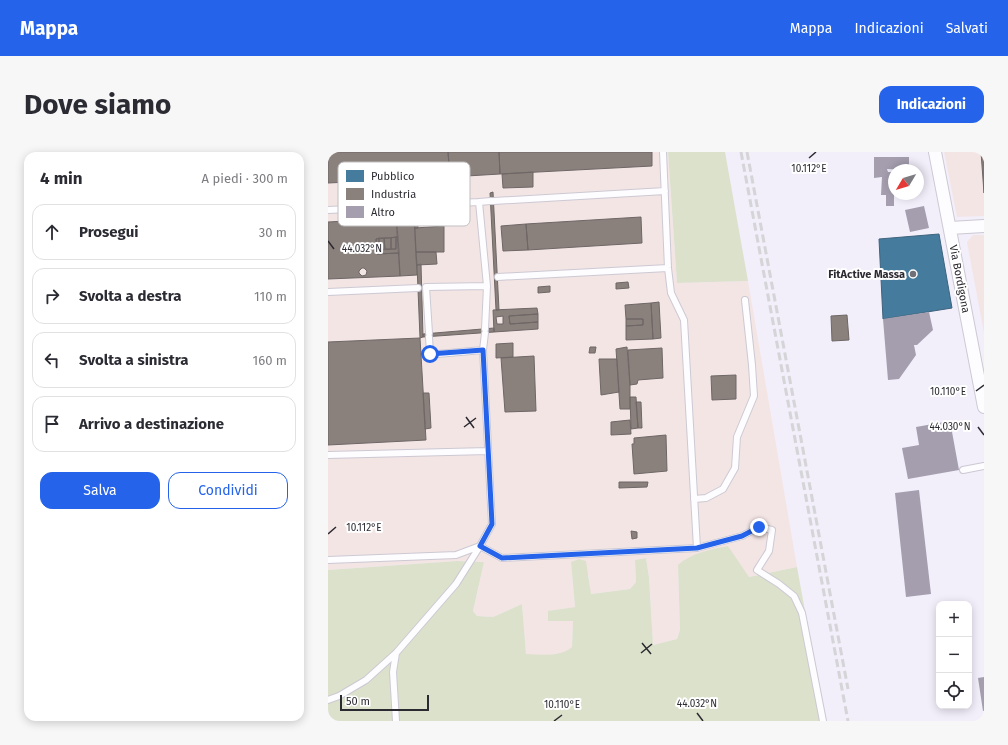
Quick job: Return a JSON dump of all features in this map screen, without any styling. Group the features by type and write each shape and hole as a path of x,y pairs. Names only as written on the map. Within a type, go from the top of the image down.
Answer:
{"street":[{"name":"Via Bordigona","path":"935,152 984,407"},
{"path":"950,228 984,226"}],"lane":[{"path":"663,152 668,268 671,293 684,320 697,548"},
{"path":"470,203 665,191"},
{"path":"328,700 339,696 366,680 396,653 456,584 492,524 483,350 487,286 479,202"},
{"path":"328,210 338,210"},
{"path":"486,277 668,268"},
{"path":"328,292 487,286"},
{"path":"422,288 429,335 428,354 483,350"},
{"path":"694,499 706,498 723,489 735,468 737,437 754,396 745,300"},
{"path":"328,456 488,451"},
{"path":"964,470 984,466"},
{"path":"480,546 502,558 697,548 742,536 759,527 772,530 769,552 757,570 794,596 802,613 823,721"},
{"path":"328,560 456,556 480,546"},
{"path":"396,653 393,672 396,721"}],"shaded area":[{"path":"328,152 668,152 677,283 748,281 797,567 749,577 678,565 680,630 677,639 653,645 649,577 646,558 635,560 636,582 630,589 590,594 589,576 571,563 575,607 549,611 548,621 573,621 572,647 566,652 550,655 526,655 522,604 493,617 477,616 473,611 484,562 457,561 328,570"},
{"path":"944,152 984,152 984,216 957,217"},
{"path":"973,235 984,235 984,333 967,242"}],"green space":[{"path":"668,152 725,152 748,281 677,283"},
{"path":"728,546 749,577 797,567 825,721 328,721 328,570 457,561 484,562 473,611 477,616 493,617 522,604 526,654 550,655 562,652 572,647 573,621 548,621 548,611 575,607 571,562 579,559 586,561 591,594 630,589 636,582 635,560 646,558 649,577 653,645 677,639 680,630 678,565 689,557 708,550"}],"building: Pubblico":[{"name":"FitActive Massa","path":"939,234 952,308 883,319 879,239"}],"building: Industria":[{"path":"328,152 448,152 449,162 338,162 338,183 328,183"},
{"path":"448,152 499,152 500,174 470,176 470,162 449,162"},
{"path":"499,152 652,152 652,166 500,174"},
{"path":"981,152 984,152 984,193"},
{"path":"533,172 533,187 503,188 502,174"},
{"path":"493,192 499,310 496,310 490,193"},
{"path":"641,217 642,243 528,250 526,224"},
{"path":"338,221 338,226 397,226 398,237 376,239 377,254 399,253 400,276 328,279 328,222","holes":["362,268 367,271 366,275 362,276 359,273"]},
{"path":"526,224 528,250 503,251 501,226"},
{"path":"397,226 414,226 417,275 400,276"},
{"path":"444,226 444,252 416,252 415,228"},
{"path":"396,237 398,237 399,253 377,254 376,239 379,238 379,250 396,249"},
{"path":"396,237 396,249 391,249 391,238"},
{"path":"379,238 384,238 385,249 379,250"},
{"path":"384,238 391,238 391,249 385,249"},
{"path":"416,252 436,252 437,264 417,265"},
{"path":"421,264 423,337 420,338 417,265"},
{"path":"628,282 629,288 616,289 616,283"},
{"path":"550,286 550,292 538,293 538,287"},
{"path":"659,302 661,338 653,339 651,303"},
{"path":"651,303 653,339 626,340 626,326 643,325 643,319 626,319 625,305"},
{"path":"537,308 538,314 509,316 510,324 538,322 538,329 494,332 493,310","holes":["503,316 503,324 497,324 496,317"]},
{"path":"538,314 538,322 510,324 509,316"},
{"path":"847,315 849,340 832,341 831,316"},
{"path":"626,319 643,319 643,325 626,326"},
{"path":"494,328 494,332 423,337 423,334"},
{"path":"420,338 426,440 328,445 328,342"},
{"path":"513,343 513,357 496,358 496,344"},
{"path":"590,347 596,347 595,353 589,353"},
{"path":"627,347 630,409 620,409 616,349"},
{"path":"662,348 663,378 638,380 637,384 630,385 628,350"},
{"path":"534,356 536,411 505,412 501,358"},
{"path":"599,359 617,359 619,392 601,395"},
{"path":"736,375 736,399 712,400 711,376"},
{"path":"423,393 429,393 431,428 425,429"},
{"path":"630,397 636,397 638,428 631,429"},
{"path":"636,402 641,402 642,428 638,428"},
{"path":"630,420 631,434 611,435 611,422"},
{"path":"666,435 667,471 634,474 632,444 634,444 634,438"},
{"path":"619,482 648,482 647,487 619,488"},
{"path":"631,531 637,532 637,538 632,539"}],"building: Altro":[{"path":"874,157 909,157 909,164 888,164 888,200 894,200 894,206 886,206 886,195 881,195 882,177 874,178"},
{"path":"924,206 929,228 910,232 905,210"},
{"path":"929,312 933,330 917,345 914,345 916,355 899,379 888,380 883,319"},
{"path":"950,421 959,470 908,479 902,448 919,445 916,427"},
{"path":"919,490 931,594 906,597 895,493"},
{"path":"984,677 984,711 983,711 978,678"}],"railway":[{"path":"741,152 848,721"},
{"path":"747,152 848,689"}],"place":[{"name":"FitActive Massa","path":"913,274"}],"route":[{"path":"430,354 483,350 492,524 480,546 502,558 697,548 742,536 759,527"}]}
